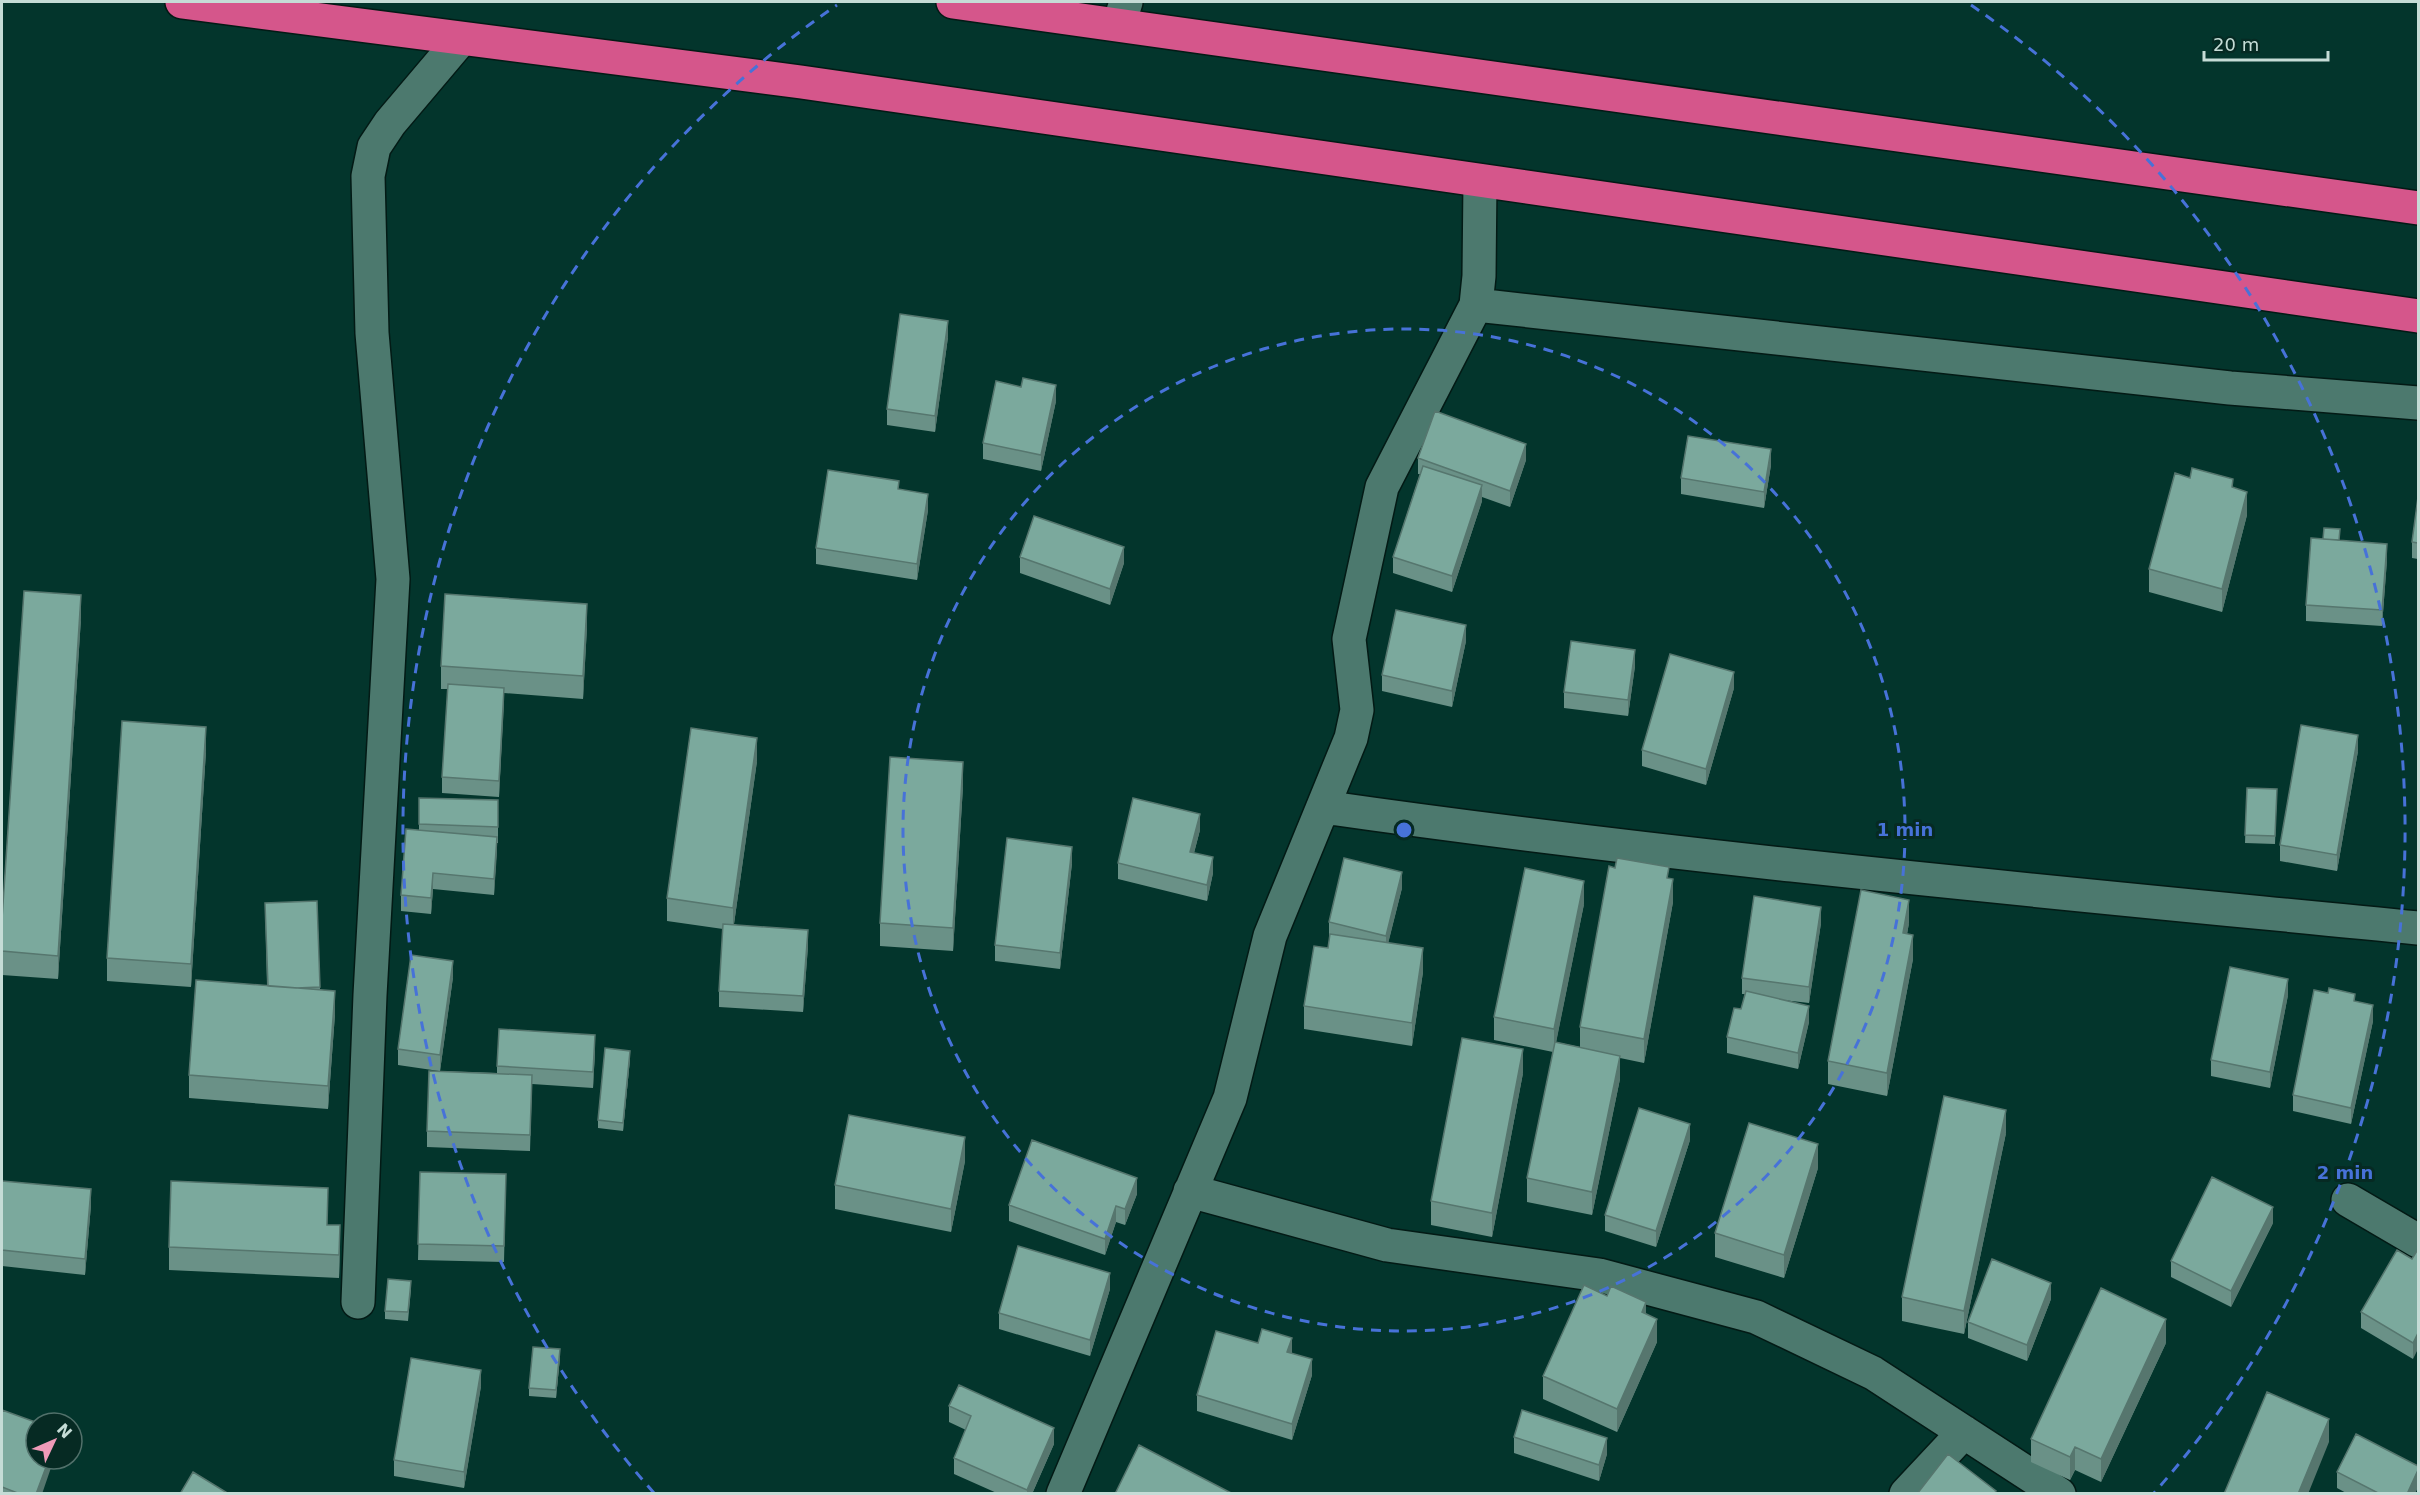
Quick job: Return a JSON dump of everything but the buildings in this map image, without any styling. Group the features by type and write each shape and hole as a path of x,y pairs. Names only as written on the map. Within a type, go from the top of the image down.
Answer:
{"highway":[{"path":"182,2 801,82 2418,315"},
{"path":"953,2 1122,13 2418,208"}],"street":[{"path":"358,1302 370,995 393,579 372,333 368,176 374,147 390,123 461,39"},
{"path":"1063,1494 1230,1098 1270,936 1351,738 1357,710 1349,639 1382,487 1476,305 1479,276 1480,181"},
{"path":"1476,305 2218,387 2418,404"},
{"path":"1323,807 1500,832 2083,895 2418,928"},
{"path":"1190,1191 1387,1245 1599,1275 1756,1317 1873,1373 2059,1494"},
{"path":"2348,1200 2418,1241"},
{"path":"1906,1494 1964,1432"}]}
